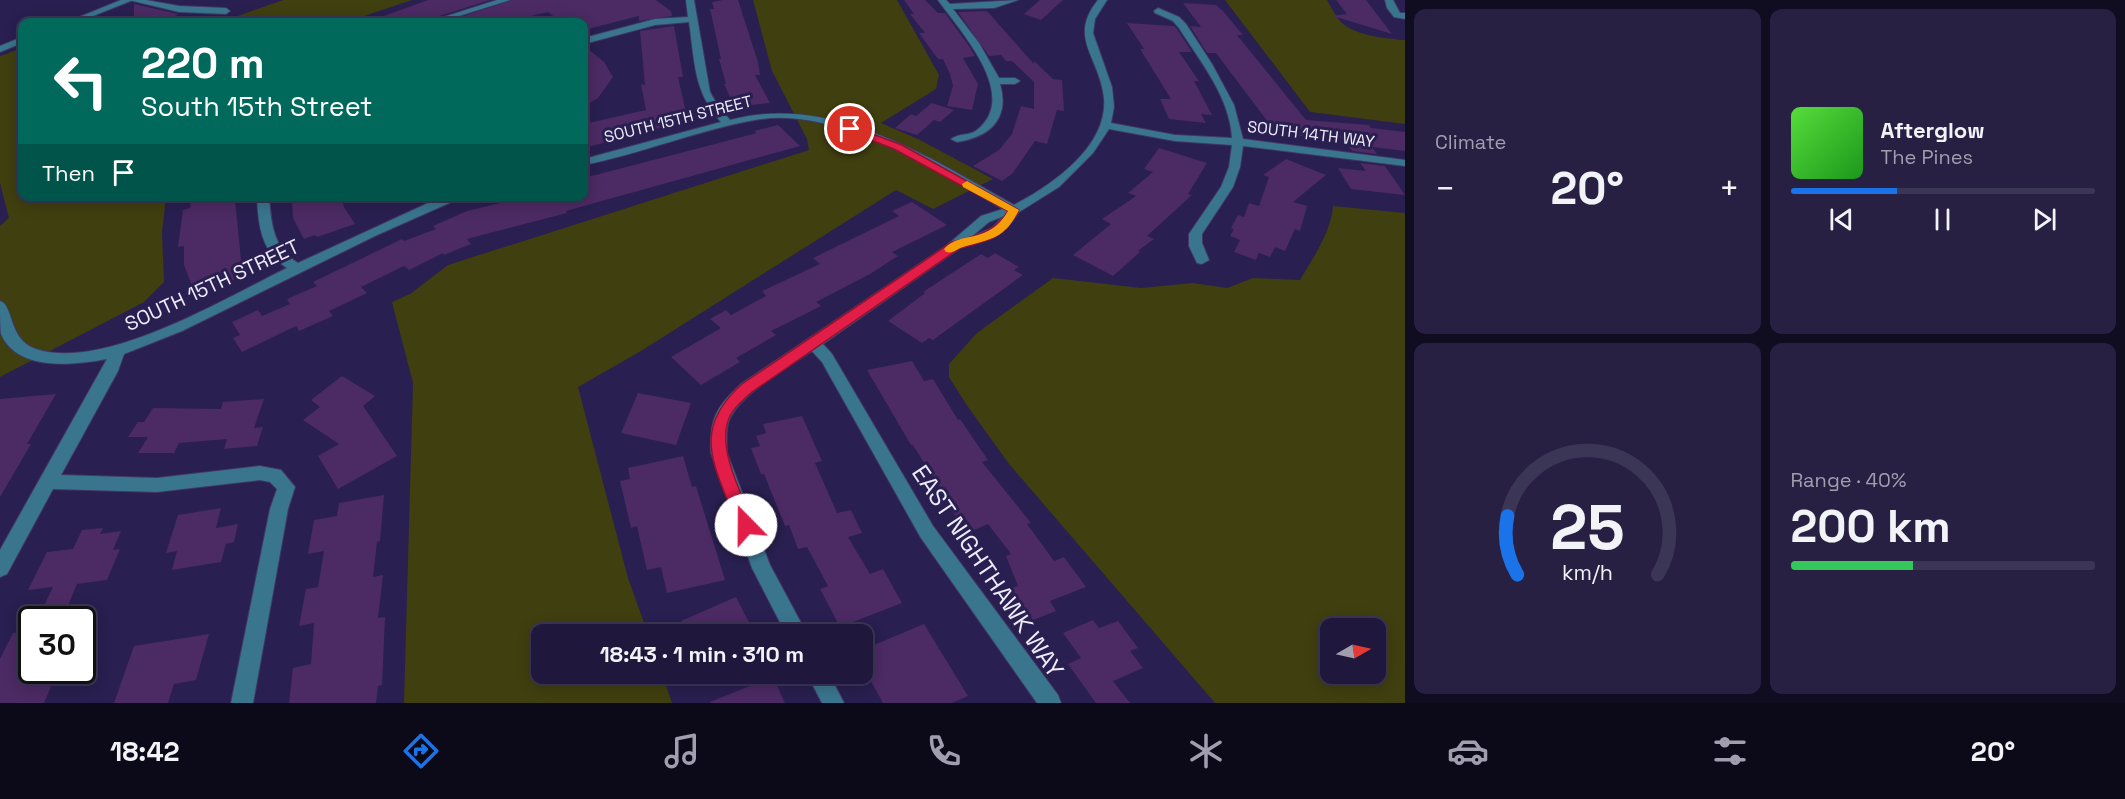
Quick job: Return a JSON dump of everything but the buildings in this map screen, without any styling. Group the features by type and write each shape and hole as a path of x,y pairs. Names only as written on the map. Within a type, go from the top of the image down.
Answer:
{"street":[{"path":"82,18 129,0"},
{"path":"133,0 179,9 226,10"},
{"path":"445,18 506,0"},
{"path":"690,0 705,92 712,107 728,124"},
{"path":"792,624 762,568 719,453 718,435 722,416 747,388 956,245 978,223 988,217 1014,210 1047,189 1078,165 1091,151 1106,122 1106,83 1088,33 1091,15 1102,0"},
{"path":"1389,0 1391,8 1401,16"},
{"path":"945,3 994,5 1011,1"},
{"path":"945,3 985,61 999,92 998,106 992,120 979,134 957,139"},
{"path":"1158,10 1176,19 1183,26 1226,98 1233,116 1237,142 1235,164 1224,195 1197,230 1194,240 1202,260"},
{"path":"588,40 655,22 694,19"},
{"path":"0,48 18,41"},
{"path":"996,81 1015,81"},
{"name":"SOUTH 15TH STREET","path":"588,161 728,124 776,114 825,122 898,147 1014,210"},
{"name":"SOUTH 14TH WAY","path":"1106,122 1212,139 1405,163"},
{"path":"263,201 265,226 270,242 286,262 298,269"},
{"name":"SOUTH 15TH STREET","path":"0,306 4,330 15,343 29,352 65,357 118,350 190,321 391,224 447,201"},
{"path":"956,245 984,238 1006,225 1014,210"},
{"path":"978,223 994,232"},
{"name":"EAST NIGHTHAWK WAY","path":"813,343 827,358 927,532 1050,703"},
{"path":"0,568 110,371 118,350"},
{"path":"46,482 157,485 260,473 275,475 286,487 279,508 242,703"},
{"path":"823,684 833,703"}],"shaded area":[{"path":"283,0 412,0 358,18 232,18"},
{"path":"753,0 897,0 939,75 936,89 881,123 920,140 993,179 933,209 896,190 641,351 578,387 628,578 644,624 531,624 531,684 665,684 672,703 404,703 413,383 392,302 410,294 448,265 809,150 807,139 772,71"},
{"path":"1225,0 1327,0 1340,21 1353,30 1405,40 1405,124 1310,112"},
{"path":"18,49 18,201 166,201 162,232 164,282 144,302 0,377 0,226 9,218 0,183 0,56"},
{"path":"1333,206 1405,213 1405,703 1215,703 1009,464 949,377 949,364 977,333 1053,278 1141,288 1193,283 1227,288 1253,278 1300,280 1329,225"}],"slow traffic":[{"path":"950,249 956,245 984,238 1006,225 1014,210 967,184"}],"route":[{"path":"746,525 719,453 718,435 722,416 733,401 747,388 956,245 984,238 1006,225 1014,210 898,147 850,129"}]}
